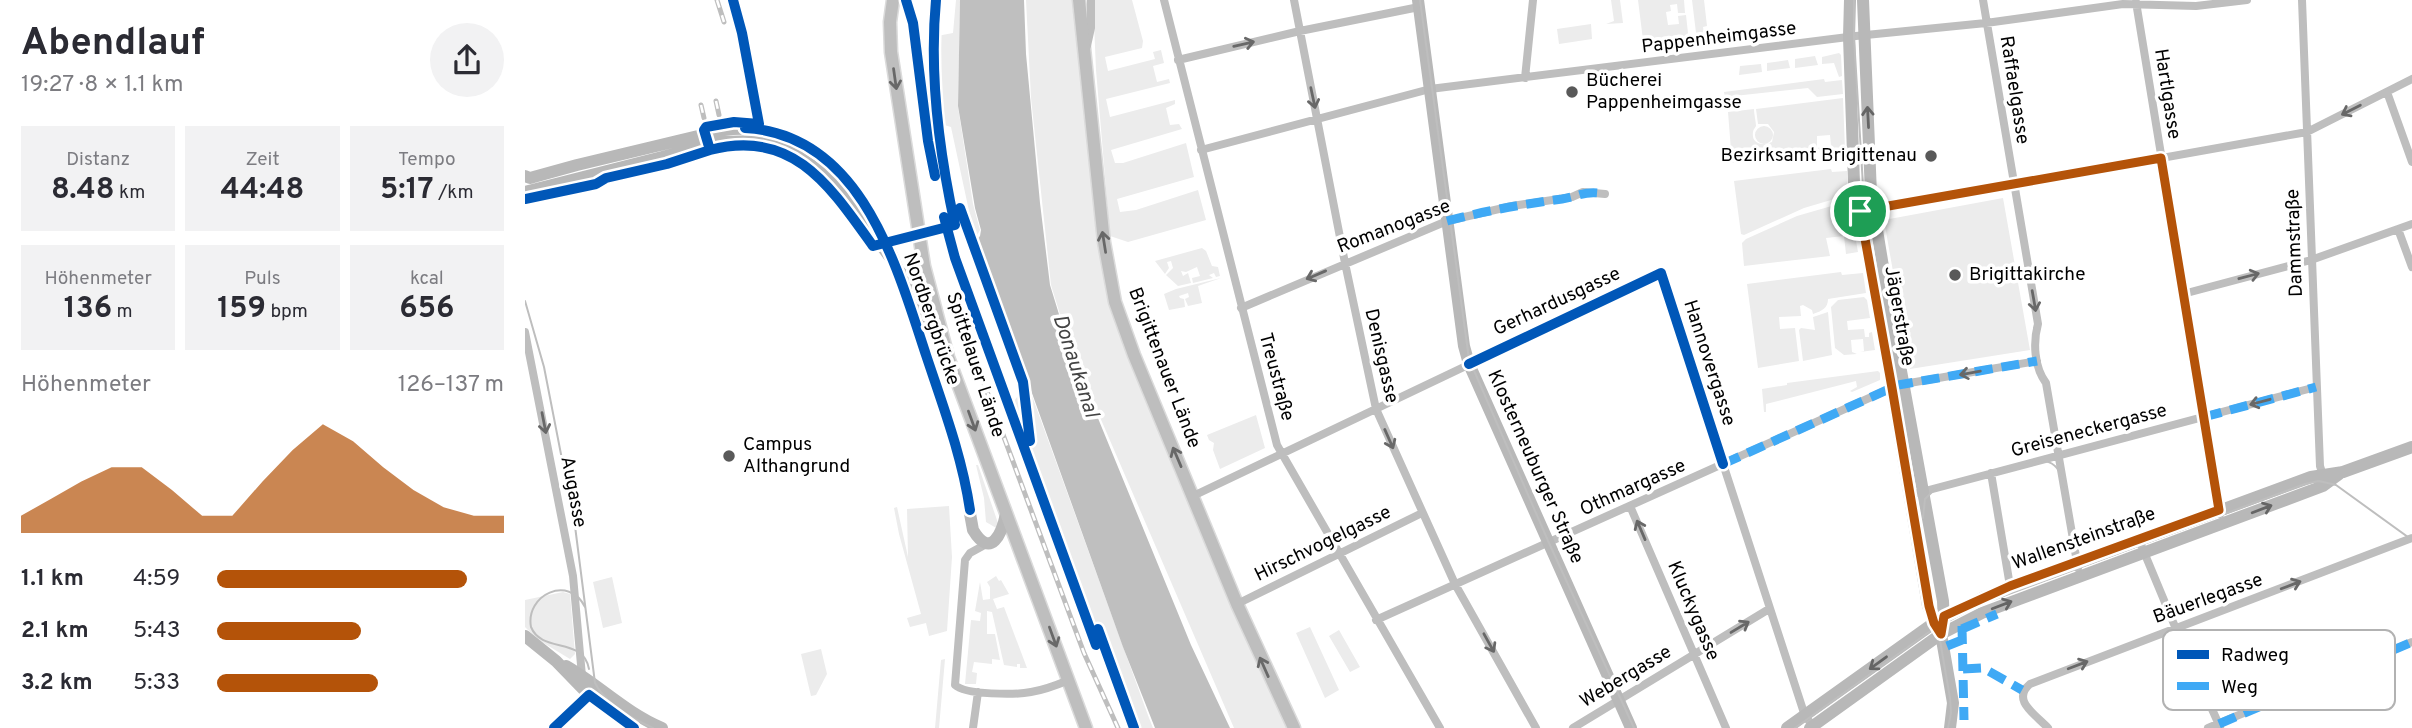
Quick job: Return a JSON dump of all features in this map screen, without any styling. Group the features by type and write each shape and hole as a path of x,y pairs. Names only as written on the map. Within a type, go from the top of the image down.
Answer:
{"main road":[{"name":"Spittelauer Lände","path":"893,0 890,22 891,52 907,161 924,266 948,357 1086,728"},
{"name":"Brigittenauer Lände","path":"1079,0 1104,242 1115,302 1134,355 1237,604 1294,728"},
{"name":"Jägerstraße","path":"1850,0 1854,179 1898,386 1917,493 1943,601 1939,620 1953,704 1950,728"},
{"name":"Jägerstraße","path":"1863,0 1871,194 1898,386"},
{"name":"Klosterneuburger Straße","path":"1418,4 1464,346 1469,364 1631,728"},
{"name":"Nordbergbrücke","path":"707,140 747,128 771,130 791,137 815,150 837,168 874,219 899,274 939,394 961,464 974,530 978,538 990,542"},
{"name":"Nordbergbrücke","path":"707,140 771,144 803,157 827,176 844,194 900,270 948,357"},
{"path":"528,184 707,140"},
{"name":"Wallensteinstraße","path":"1787,728 1809,723 1941,634 1982,612 2079,576 2142,546 2412,447"},
{"path":"990,542 1002,534 1006,514"},
{"name":"Wallensteinstraße","path":"1809,723 1939,620 2010,586 2077,563 2142,546"},
{"path":"525,636 556,661 589,695 634,728"},
{"path":"556,661 582,676 631,712 662,728"},
{"path":"582,676 589,695"}],"street":[{"path":"1086,52 1091,28 1091,0"},
{"name":"Treustraße","path":"1164,0 1277,445 1440,728"},
{"name":"Denisgasse","path":"1294,0 1376,409 1455,584 1537,728"},
{"path":"1525,78 1533,0"},
{"name":"Raffaelgasse","path":"1983,0 2038,324 2034,338 2037,361"},
{"name":"Pappenheimgasse","path":"1201,150 1430,89 1863,35 1986,23 2136,2 2143,6 2196,6 2247,0"},
{"name":"Dammstraße","path":"2302,0 2316,387 2324,479"},
{"name":"Hartlgasse","path":"2136,2 2220,517"},
{"path":"1178,60 1418,4"},
{"path":"1860,211 2307,132 2412,79"},
{"path":"2387,92 2412,162"},
{"name":"Romanogasse","path":"1241,307 1447,221 1512,206 1572,197 1583,192 1605,194"},
{"path":"2183,293 2311,260 2412,224"},
{"path":"2398,229 2412,267"},
{"name":"Gerhardusgasse","path":"1193,496 1661,273"},
{"name":"Hannovergasse","path":"1661,273 1769,610 1809,723"},
{"name":"Augasse","path":"525,332 573,576 582,676"},
{"path":"2037,361 2040,375 2046,383 2079,576"},
{"name":"Othmargasse","path":"1376,620 1898,386 2037,361"},
{"name":"Greiseneckergasse","path":"1917,493 2316,387"},
{"path":"1991,474 2010,586"},
{"name":"Kluckygasse","path":"1630,506 1726,728"},
{"name":"Hirschvogelgasse","path":"1237,604 1422,513"},
{"name":"Bäuerlegasse","path":"2172,630 2411,540"},
{"path":"990,542 970,553 965,560 955,685 960,689 978,692 1029,693 1069,680"},
{"path":"2142,546 2176,629"},
{"name":"Webergasse","path":"1573,728 1769,610"},
{"name":"Bäuerlegasse","path":"2048,728 2025,704 2021,696 2022,690 2030,684 2163,632"},
{"path":"556,661 575,664 581,658"},
{"path":"973,728 978,692"},
{"path":"554,728 589,695"},
{"path":"2213,710 2220,726"},
{"path":"2208,728 2220,726 2255,710"}],"shaded area":[{"path":"956,0 960,0 958,107 973,204 980,230 975,239 951,127 941,124 937,36 953,33"},
{"path":"1026,0 1075,0 1099,245 1155,418 1228,599 1287,728 1234,728 1071,350 1051,285 1031,98"},
{"path":"1093,0 1132,0 1143,41 1142,48 1105,57 1108,71 1155,59 1153,52 1161,50 1164,63 1153,66 1157,82 1169,79 1170,83 1106,99 1110,117 1175,100 1175,104 1166,108 1170,125 1179,124 1182,129 1111,150 1115,163 1123,163 1186,143 1194,177 1117,199 1120,212 1136,210 1198,190 1206,220 1128,242 1110,236"},
{"path":"1611,0 1620,0 1623,23 1606,24 1614,21"},
{"path":"1638,0 1684,0 1685,13 1678,13 1677,4 1670,5 1671,11 1666,12 1668,25 1679,24 1678,16 1686,15 1689,42 1644,48"},
{"path":"1692,0 1704,0 1707,26 1703,27 1705,40 1697,41"},
{"path":"1591,24 1592,39 1559,44 1557,29"},
{"path":"1839,53 1842,76 1839,77 1834,63 1822,64 1822,57"},
{"path":"1815,56 1818,65 1795,68 1795,59"},
{"path":"1788,60 1790,68 1767,71 1767,63"},
{"path":"1761,64 1762,72 1739,75 1740,66"},
{"path":"1824,79 1825,82 1842,80 1843,94 1817,97 1808,88 1725,97 1724,92"},
{"path":"1843,98 1845,150 1827,152 1826,147 1831,146 1830,135 1817,136 1817,148 1823,147 1824,152 1732,163 1728,112 1754,109 1754,140 1765,144 1772,142 1774,132 1768,124 1758,124 1756,109"},
{"path":"1764,126 1770,129 1773,135 1770,141 1764,144 1758,141 1755,135 1758,129"},
{"path":"1831,169 1832,172 1847,171 1848,195 1804,208 1741,234 1734,181"},
{"path":"2003,198 2030,350 1910,369 1884,220"},
{"path":"1849,201 1858,252 1846,254 1844,236 1826,238 1830,256 1744,266 1742,243 1746,239 1797,216"},
{"path":"1202,248 1212,266 1218,267 1220,276 1216,277 1214,273 1209,275 1213,278 1193,283 1192,278 1200,276 1197,267 1186,272 1181,271 1183,276 1188,273 1191,283 1178,286 1166,275 1173,268 1171,261 1167,262 1169,268 1165,274 1155,261"},
{"path":"1841,272 1842,275 1863,273 1866,293 1828,299 1824,309 1813,314 1812,310 1803,305 1800,306 1801,316 1779,317 1780,329 1795,328 1799,361 1758,368 1747,284"},
{"path":"1221,278 1198,286 1202,303 1188,306 1185,299 1189,297 1188,293 1179,296 1184,299 1185,307 1169,310 1164,294"},
{"path":"1864,297 1870,318 1847,321 1848,330 1864,329 1865,337 1869,337 1872,332 1875,350 1860,352 1864,351 1863,339 1851,340 1852,352 1857,354 1844,355 1835,348 1831,307 1838,300"},
{"path":"1828,312 1832,355 1803,361 1799,330 1815,330 1813,317"},
{"path":"1878,371 1880,380 1852,392 1850,391 1857,387 1856,381 1766,404 1764,412 1762,389"},
{"path":"1027,382 1153,728 1133,728 1123,706 1013,403"},
{"path":"1256,415 1265,448 1220,469 1213,450 1214,443 1207,435"},
{"path":"976,465 998,529 986,522 984,498"},
{"path":"949,506 952,557 947,631 929,636 926,623 910,627 907,618 921,614 894,508 897,507 908,557 907,509"},
{"path":"996,576 1009,594 993,599 997,609 1004,607 1027,668 1020,668 1020,664 1017,664 1017,667 1004,665 992,612 987,611 987,634 995,634 1000,660 992,659 992,664 974,662 972,672 977,673 976,684 965,684 971,620 980,621 981,613 975,611 980,582 983,600 990,599 987,582"},
{"path":"612,577 622,623 603,628 593,582"},
{"path":"563,592 570,594 575,654 570,659 537,639 525,627 525,600"},
{"path":"1310,627 1339,690 1325,698 1296,633"},
{"path":"1339,630 1360,667 1350,672 1329,636"},
{"path":"821,649 827,674 816,695 811,696 801,654"},
{"path":"945,659 939,728 935,728 941,660"}],"water":[{"name":"Donaukanal","path":"960,0 1024,0 1026,54 1050,285 1070,350 1191,645 1230,728 1155,728 1123,647 1028,382 1023,378 975,242 981,230 958,106"}],"tram line":[{"path":"1420,0 1469,359 1634,728"},
{"path":"1854,0 1864,202 1950,698 1948,728"},
{"path":"525,301 544,367 575,526 595,683 612,704 653,728"},
{"path":"1923,518 1925,499 1937,487 2032,461 2048,462 2054,465 2060,474 2073,537 2073,557 2062,572"},
{"path":"1795,728 1929,632 1971,608 2305,484 2319,481 2336,485 2412,540"},
{"path":"585,607 578,597 569,592 559,590 550,593 541,598 535,606 531,627 536,635 544,640 579,652 589,669"}],"railway":[{"path":"717,0 724,22"},
{"path":"716,101 719,115"},
{"path":"701,105 704,118"},
{"path":"982,378 1084,653 1118,728"}],"marked path":[{"path":"1860,211 2014,185"},
{"path":"1447,221 1587,193 1605,194"},
{"path":"1723,464 1898,385 2037,361"},
{"path":"2204,417 2316,387"},
{"path":"1962,629 1997,614"},
{"path":"1962,626 1964,720"},
{"path":"1947,646 1962,640"},
{"path":"2395,649 2412,642"},
{"path":"1963,669 1983,668 2022,690"},
{"path":"2219,724 2252,710"}],"cycle path":[{"path":"733,0 759,124 734,122 706,127 704,130 710,150 739,145 764,147 787,155 807,167 824,183 873,246 955,225 937,113 934,56 936,0"},
{"path":"906,0 913,23 935,176"},
{"path":"745,128 785,136 818,153 845,178 868,210 886,245 914,319 957,451 970,510"},
{"path":"525,199 596,184 606,178 667,164 710,150"},
{"path":"960,208 1023,382 1030,441"},
{"path":"944,217 955,258 1096,645"},
{"path":"1469,364 1661,273 1723,464"},
{"path":"1098,629 1134,728"},
{"path":"554,728 589,695 634,728"}],"place":[{"name":"Bücherei Pappenheimgasse","path":"1572,92"},
{"name":"Bezirksamt Brigittenau","path":"1931,156"},
{"name":"Brigittakirche","path":"1955,275"},
{"name":"Campus Althangrund","path":"729,456"}],"route":[{"path":"2161,158 2219,510 2010,586 1955,610 1944,616 1941,634 1934,623 1929,606 1860,211 2161,158"}]}
